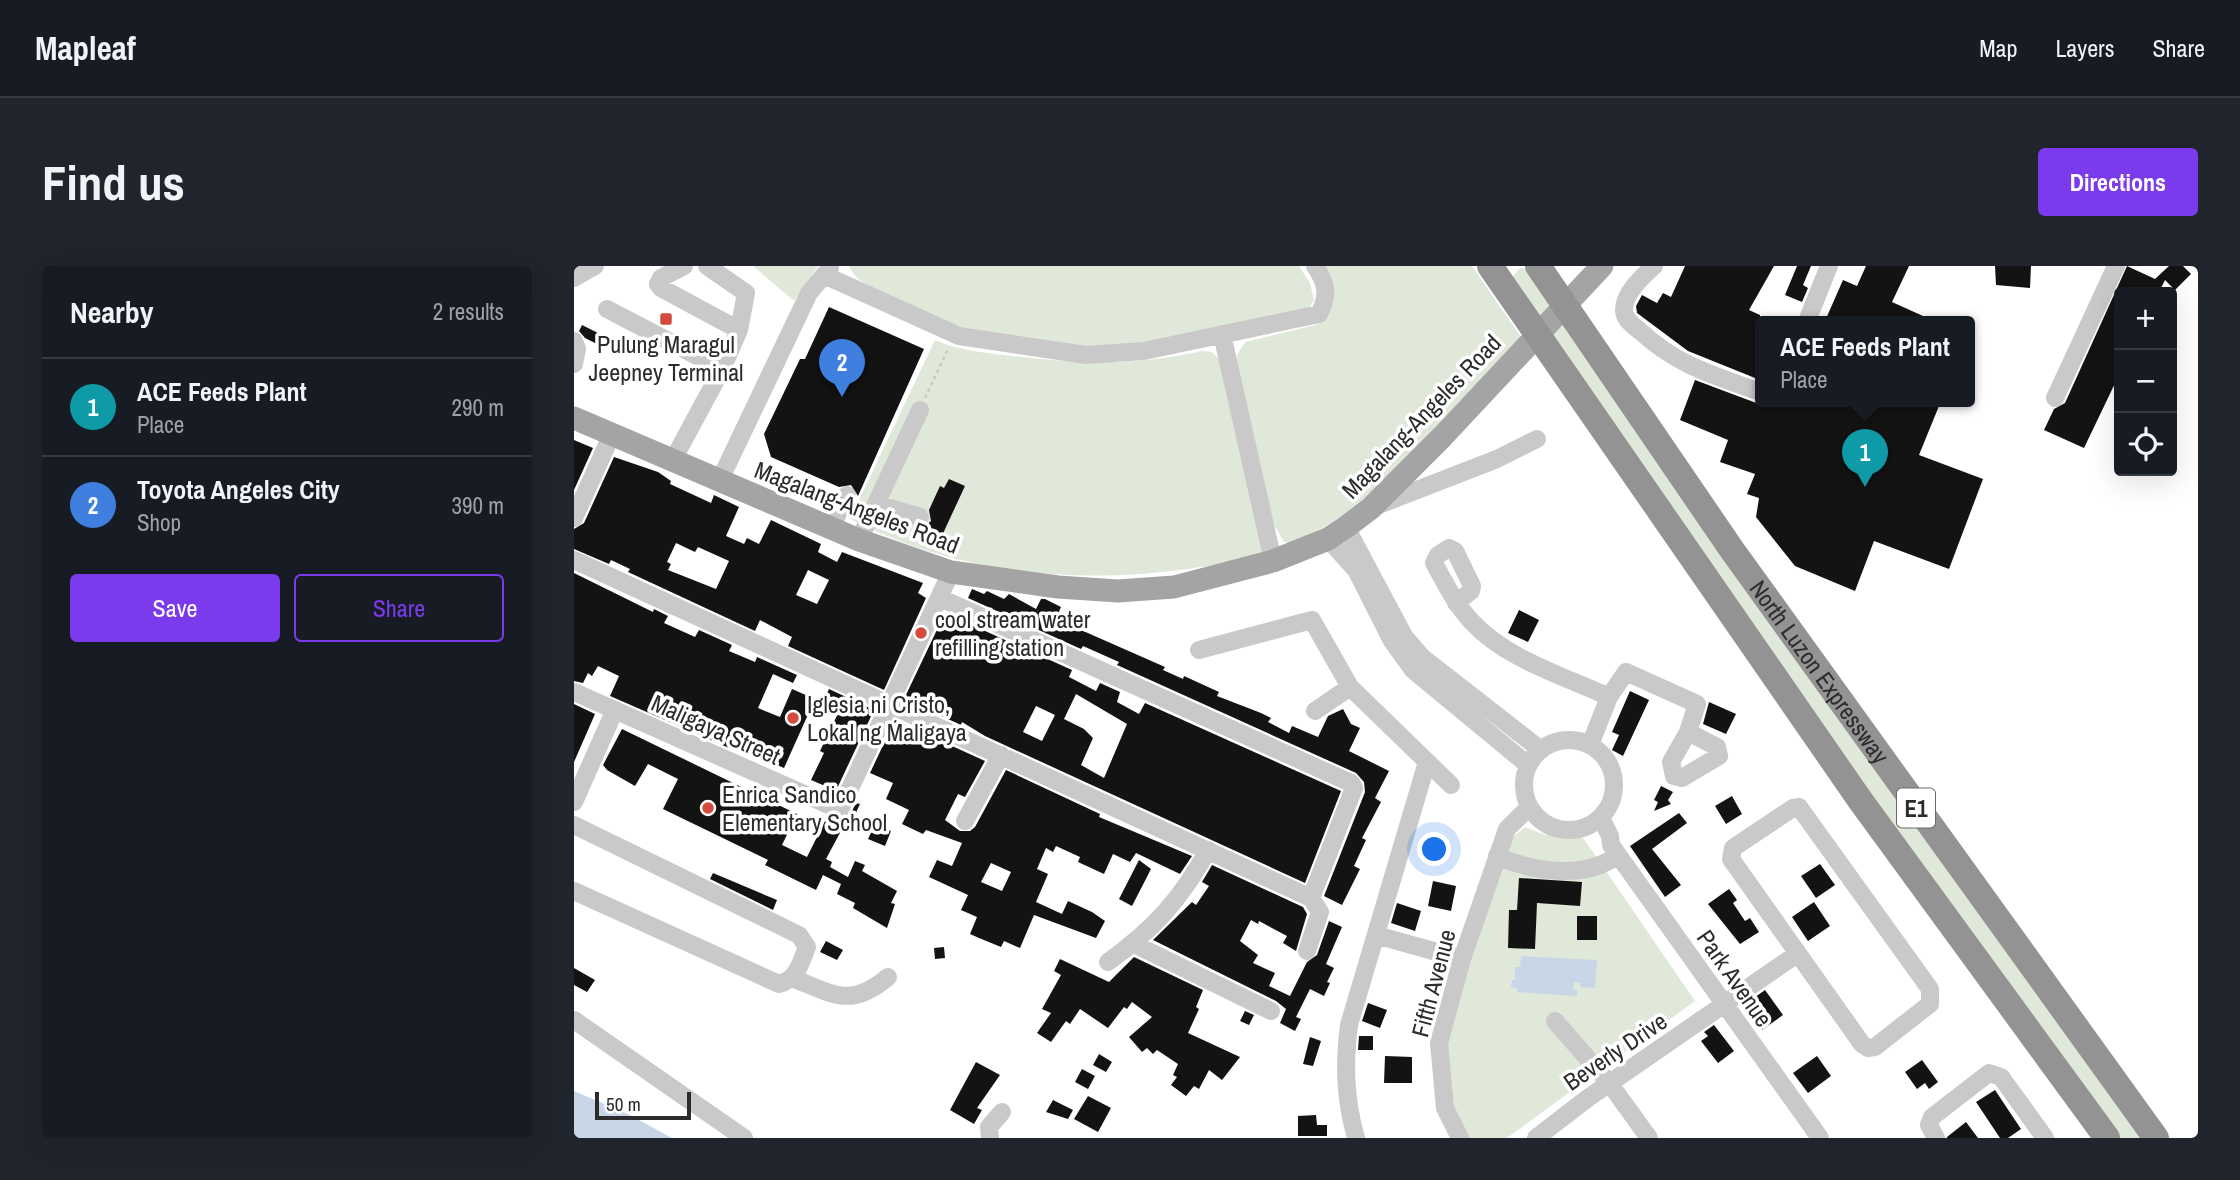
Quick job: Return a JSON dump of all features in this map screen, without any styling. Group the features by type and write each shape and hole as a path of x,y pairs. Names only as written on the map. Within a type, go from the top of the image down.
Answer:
{"highway":[{"name":"North Luzon Expressway","path":"1490,266 1860,800 2107,1138"},
{"name":"North Luzon Expressway","path":"1538,266 1740,561 2156,1138"}],"main road":[{"name":"Magalang-Angeles Road","path":"574,418 859,540 951,572 1058,587 1118,591 1174,587 1273,561 1337,533 1371,508 1443,436 1600,269"}],"street":[{"path":"574,278 595,266"},
{"path":"684,266 661,278 658,284 661,288 738,330"},
{"path":"673,460 722,369 738,330 746,293 707,266"},
{"path":"719,481 809,293 828,271 955,335 996,344 1086,355 1144,351 1319,314 1327,299 1324,280 1315,266"},
{"path":"1654,266 1636,284 1627,300 1624,310 1629,321 1674,359 1755,390"},
{"path":"1809,316 1829,266"},
{"path":"2055,398 2116,266"},
{"path":"607,309 722,369"},
{"path":"1222,334 1273,561"},
{"path":"574,341 577,349 574,364"},
{"path":"859,540 920,410"},
{"path":"574,518 612,434"},
{"path":"1371,508 1497,459 1537,439"},
{"path":"831,528 847,495"},
{"path":"876,504 920,517"},
{"path":"1337,533 1404,636 1417,664 1466,704 1528,765"},
{"path":"574,560 1311,898 1318,904 1320,912 1307,951"},
{"path":"891,705 951,572"},
{"path":"940,598 1351,783 1354,788 1311,898"},
{"path":"1456,603 1491,640 1609,697"},
{"path":"1199,650 1312,620 1350,687 1451,785"},
{"path":"1590,745 1609,697 1623,675 1630,672 1697,704 1688,732"},
{"path":"1315,711 1350,687"},
{"name":"Maligaya Street","path":"574,692 839,810 891,705"},
{"path":"1466,704 1541,750"},
{"path":"574,802 614,712"},
{"path":"1565,740 1590,745 1601,753 1614,776 1612,802 1595,823 1567,831 1553,828 1533,812 1524,780 1528,765 1541,750 1565,740"},
{"path":"965,821 1001,755"},
{"path":"1356,1138 1347,1102 1344,1066 1349,1025 1427,762"},
{"path":"1799,807 1930,989 1930,1004 1875,1047 1868,1048 1797,954 1730,854 1733,848 1793,808 1799,807"},
{"path":"1533,812 1500,849 1521,867 1574,871 1608,863 1615,850"},
{"name":"Park Avenue","path":"1595,823 1610,836 1615,850 1724,1007 1820,1138"},
{"path":"574,825 799,935 807,947 792,978 779,985 574,891"},
{"name":"Fifth Avenue","path":"1460,1138 1445,1108 1439,1058 1447,1008 1500,849"},
{"path":"1108,962 1134,944 1177,901 1209,850"},
{"path":"1376,935 1462,959"},
{"path":"1134,944 1271,1011"},
{"name":"Beverly Drive","path":"1536,1138 1797,954"},
{"path":"792,978 837,996 853,998 871,992 888,977"},
{"path":"574,1020 744,1138"},
{"path":"1555,1021 1610,1084 1649,1138"},
{"path":"1936,1138 1929,1125 1932,1117 1989,1073 1995,1073 2045,1138"},
{"path":"990,1138 989,1127 1002,1112"}],"path":[{"path":"920,410 955,335"}],"shaded area":[{"path":"753,266 818,266 794,301"},
{"path":"849,266 1299,266 1310,283 1314,300 1310,307 1166,341 1117,347 1064,347 981,333 929,315 873,289 859,279"},
{"path":"1319,266 1472,266 1521,337 1384,481 1323,528 1292,543 1284,542 1274,525 1239,384 1237,355 1245,342 1323,321"},
{"path":"1520,268 1527,269 1552,303 1536,320 1511,278"},
{"path":"1564,320 2143,1138 2114,1138 1548,339"},
{"path":"935,340 983,353 1086,362 1131,361 1211,352 1220,359 1263,547 1261,552 1235,562 1145,574 1058,574 973,563 931,552 850,519"},
{"path":"1525,827 1545,835 1575,832 1584,839 1695,1001 1507,1138 1466,1138 1446,1098 1443,1034 1507,842"}],"water":[{"path":"1521,956 1597,960 1595,988 1580,987 1580,983 1574,982 1573,989 1577,990 1577,996 1517,992 1517,988 1511,987 1512,980 1515,980 1515,967 1520,967"},
{"path":"574,1091 628,1114 672,1138 574,1138"}],"building":[{"path":"1685,266 1774,266 1749,310 1760,315 1755,316 1755,378 1688,351 1637,313 1636,306 1642,295 1657,303 1663,293 1671,297"},
{"path":"1797,266 1811,266 1803,285 1808,288 1802,302 1785,295"},
{"path":"1866,266 1909,266 1892,302 1923,316 1827,316 1843,280 1857,286"},
{"path":"1995,266 2031,266 2030,288 1996,285"},
{"path":"2127,266 2155,279 2169,266 2183,266 2191,274 2177,288 2165,280 2162,287 2117,287"},
{"path":"2114,295 2114,385 2084,448 2044,430 2054,409 2065,403"},
{"path":"829,307 924,349 858,496 851,485 839,487 771,457 764,434 800,359 805,359"},
{"path":"582,325 606,337 601,346 585,338 579,331"},
{"path":"1695,380 1755,402 1755,407 1939,407 1919,455 1983,479 1949,569 1874,541 1855,591 1795,566 1756,517 1759,498 1747,494 1755,474 1720,462 1728,440 1680,420"},
{"path":"574,440 593,448 574,490"},
{"path":"614,457 658,472 671,481 670,484 711,503 714,495 739,507 726,536 744,544 747,538 759,544 771,520 821,544 818,552 837,562 842,552 923,583 918,593 926,598 884,690 788,646 792,637 760,620 755,631 628,572 630,569 611,560 609,564 574,549 574,529 584,523","holes":["676,543 695,552 698,547 729,561 716,589 668,570 671,564 667,562","808,570 829,580 817,604 796,595"]},
{"path":"949,479 965,486 939,542 918,532 931,521 929,510 940,486 944,488"},
{"path":"574,573 653,612 654,609 668,616 664,623 695,637 699,630 732,645 729,651 755,662 757,657 797,675 793,683 773,674 758,708 780,717 792,689 815,699 784,768 738,748 736,751 610,696 619,676 598,666 592,676 588,673 583,683 574,681"},
{"path":"972,589 984,594 987,591 1004,599 1009,594 1036,609 1041,599 1045,599 1061,607 1056,619 1165,667 1163,670 1183,679 1184,676 1219,692 1217,696 1271,718 1268,722 1289,733 1292,726 1318,737 1328,716 1343,709 1351,724 1360,728 1349,751 1389,771 1375,798 1381,802 1362,838 1366,840 1354,866 1360,869 1342,905 1324,896 1365,792 1364,782 1356,773 1117,665 1119,662 1083,646 1081,649 968,598"},
{"path":"1519,610 1539,620 1528,642 1508,633"},
{"path":"945,613 1072,670 1069,677 1096,691 1100,683 1120,692 1117,702 1139,714 1145,703 1341,791 1305,883 985,736 962,722 961,725 904,699","holes":["1076,694 1127,724 1104,778 1081,765 1093,738 1084,729 1064,719","1036,706 1055,715 1042,741 1023,732"]},
{"path":"829,689 874,710 834,795 830,793 832,789 811,780 824,753 820,751 843,703 826,696"},
{"path":"1630,691 1649,700 1623,756 1612,750 1619,735 1612,732"},
{"path":"1709,702 1736,714 1726,734 1703,724"},
{"path":"574,704 595,714 574,762"},
{"path":"895,720 985,761 965,797 958,794 945,820 960,831 970,831 975,827 1006,770 1100,814 1099,817 1192,856 1180,874 1136,853 1130,862 1113,854 1104,874 1078,862 1080,857 1056,846 1053,852 1046,848 1037,869 1048,874 1036,902 1062,914 1068,901 1105,921 1096,938 1034,915 1020,948 1004,941 1001,947 970,934 977,917 961,910 968,895 929,877 937,860 952,866 962,843 926,830 923,834 902,824 909,810 886,799 893,783 870,773","holes":["991,863 1011,872 1002,891 981,882"]},
{"path":"622,729 797,814 782,845 807,857 827,817 842,821 850,815 856,803 860,804 847,832 842,829 826,859 832,862 830,867 848,877 855,861 865,865 862,871 897,891 891,903 895,904 887,928 853,908 855,903 837,894 841,884 823,875 816,890 765,865 768,860 663,809 678,779 648,764 635,786 607,770 603,765"},
{"path":"1661,786 1673,792 1668,800 1671,804 1654,811 1658,802 1654,800"},
{"path":"1732,796 1742,814 1726,824 1715,806"},
{"path":"1679,813 1687,823 1652,849 1681,885 1665,897 1630,846"},
{"path":"875,824 891,831 885,846 868,839"},
{"path":"1139,860 1151,869 1132,906 1119,899"},
{"path":"1820,864 1835,885 1816,898 1801,876"},
{"path":"1212,865 1303,907 1307,914 1296,951 1283,943 1287,936 1259,921 1258,924 1251,920 1240,941 1258,955 1253,963 1275,973 1269,986 1290,996 1307,962 1317,955 1329,921 1342,927 1326,964 1334,968 1327,982 1330,983 1324,996 1310,989 1296,1017 1301,1019 1295,1031 1280,1023 1286,1009 1276,1001 1153,940 1192,902 1196,905 1209,886 1202,882"},
{"path":"713,873 777,900 773,910 710,879"},
{"path":"1519,878 1582,882 1580,906 1537,903 1535,949 1508,948 1509,910 1517,910"},
{"path":"1433,881 1456,886 1451,911 1428,906"},
{"path":"1729,889 1737,900 1733,903 1745,921 1750,918 1759,932 1740,944 1708,904"},
{"path":"1814,902 1830,926 1808,941 1792,917"},
{"path":"1397,903 1421,911 1415,931 1391,923"},
{"path":"1577,916 1597,916 1597,940 1577,940"},
{"path":"826,941 843,950 837,960 820,952"},
{"path":"944,947 945,958 935,959 934,948"},
{"path":"1134,957 1203,990 1196,1007 1199,1009 1188,1033 1240,1057 1222,1080 1209,1070 1199,1089 1194,1086 1186,1096 1171,1085 1177,1077 1173,1075 1178,1064 1157,1050 1153,1054 1147,1048 1142,1052 1129,1037 1152,1017 1132,1002 1127,1009 1124,1007 1108,1028 1080,1009 1070,1024 1066,1021 1051,1042 1037,1033 1051,1013 1042,1009 1061,975 1054,971 1060,959 1109,982"},
{"path":"574,968 595,980 587,992 574,985"},
{"path":"1765,990 1783,1015 1762,1030 1744,1005"},
{"path":"1368,1003 1387,1010 1380,1028 1362,1021"},
{"path":"1245,1011 1254,1015 1249,1025 1240,1021"},
{"path":"1714,1025 1734,1051 1718,1063 1701,1041 1708,1036 1704,1032"},
{"path":"1359,1036 1373,1036 1373,1050 1358,1050"},
{"path":"1310,1037 1321,1041 1313,1066 1303,1064"},
{"path":"1099,1054 1112,1062 1106,1072 1093,1065"},
{"path":"1385,1056 1412,1057 1412,1083 1384,1083"},
{"path":"1817,1056 1831,1076 1808,1093 1793,1073"},
{"path":"1922,1060 1938,1082 1929,1089 1925,1083 1917,1089 1905,1072"},
{"path":"976,1062 1000,1075 977,1108 982,1110 974,1124 950,1110"},
{"path":"1082,1069 1095,1076 1088,1089 1075,1082"},
{"path":"1995,1090 2021,1129 2008,1138 2000,1138 1976,1102"},
{"path":"1088,1096 1111,1108 1098,1132 1074,1119"},
{"path":"1053,1100 1073,1110 1068,1119 1046,1112"},
{"path":"1316,1115 1317,1125 1327,1125 1327,1136 1298,1136 1298,1116"},
{"path":"1966,1122 1978,1138 1947,1138 1947,1137"}],"place":[{"name":"Pulung Maragul Jeepney Terminal","path":"666,319"},
{"name":"Toyota Angeles City","path":"842,397"},
{"name":"ACE Feeds Plant","path":"1865,487"},
{"name":"cool stream water refilling station","path":"921,633"},
{"name":"Iglesia ni Cristo, Lokal ng Maligaya","path":"793,718"},
{"name":"Enrica Sandico Elementary School","path":"708,808"}]}
